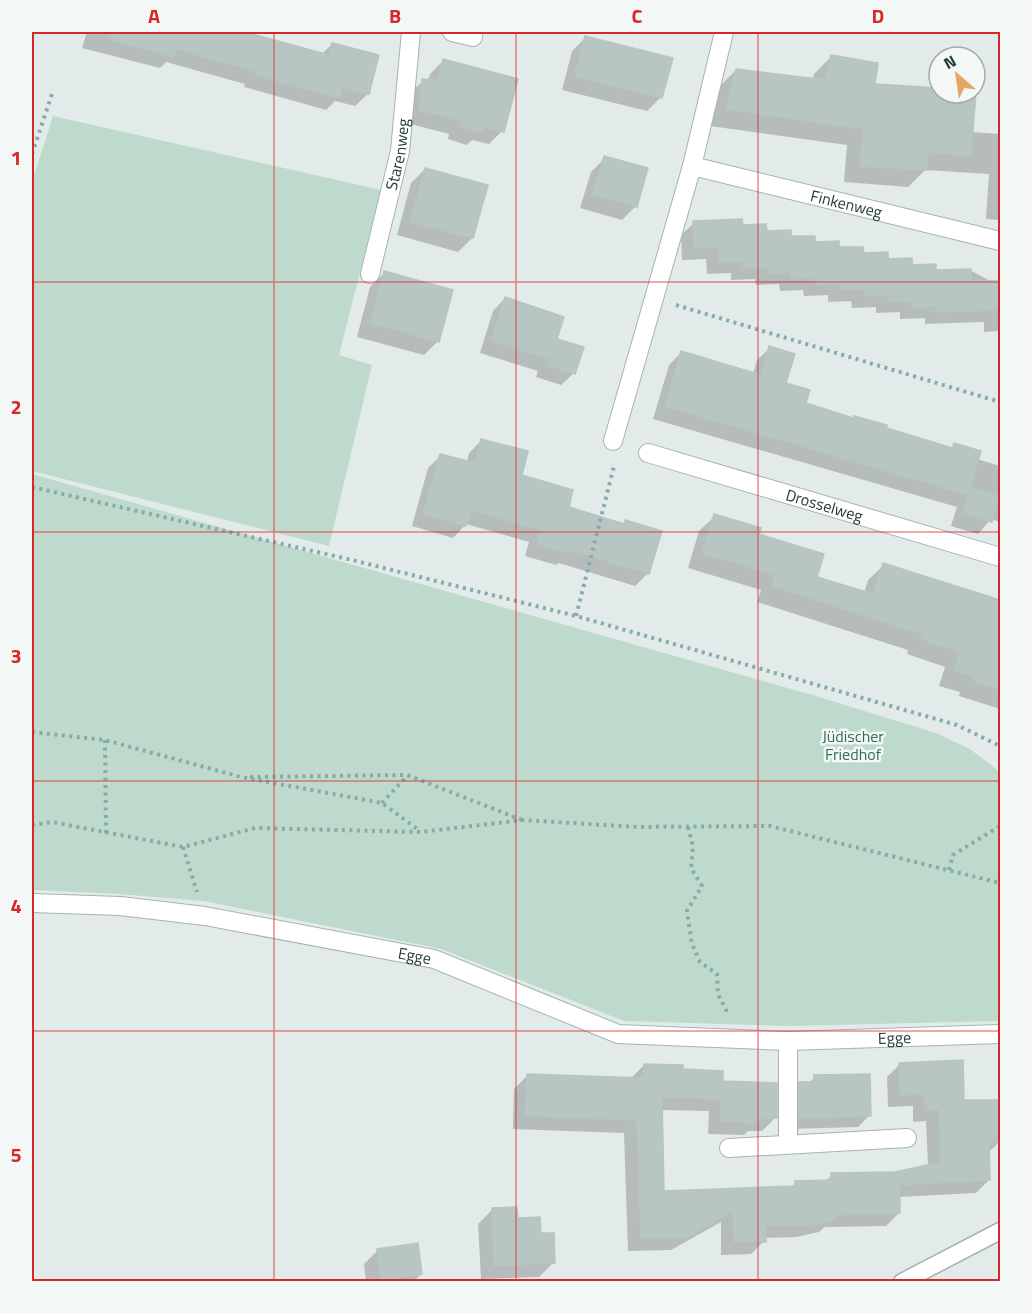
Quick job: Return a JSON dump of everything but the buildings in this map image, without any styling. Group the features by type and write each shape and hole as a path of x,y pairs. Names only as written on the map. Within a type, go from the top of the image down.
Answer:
{"street":[{"name":"Starenweg","path":"370,274 400,151 411,32"},
{"path":"452,32 473,37"},
{"path":"615,448 653,298 692,166 724,32"},
{"name":"Finkenweg","path":"692,166 1000,241"},
{"name":"Drosselweg","path":"648,453 1000,557"},
{"name":"Egge","path":"32,903 120,906 205,916 434,959 618,1034 788,1041 1000,1034"},
{"path":"788,1041 788,1143"},
{"path":"729,1148 907,1138"}],"lane":[{"path":"902,1281 1000,1231"}],"path":[{"path":"32,154 52,94"},
{"path":"653,298 1000,402"},
{"path":"576,616 615,448"},
{"path":"32,488 352,560 576,616 957,724 1000,746"},
{"path":"32,732 105,740 241,777 382,803 420,832"},
{"path":"105,740 106,833"},
{"path":"241,777 407,775 523,820"},
{"path":"382,803 407,775"},
{"path":"32,825 52,822 183,847 255,828 420,832 523,820 637,827 770,826 1000,883"},
{"path":"949,870 953,855 1000,826"},
{"path":"688,827 693,846 691,868 702,886 687,911 692,944 700,962 717,974 718,993 726,1010 726,1038"},
{"path":"183,847 205,916"}],"green space":[{"path":"53,116 381,190 339,355 372,365 329,546 32,471 32,182"},
{"name":"Jüdischer Friedhof","path":"32,474 816,696 936,733 970,749 1000,772 1000,1021 789,1026 624,1021 441,949 204,901 32,890"}]}
